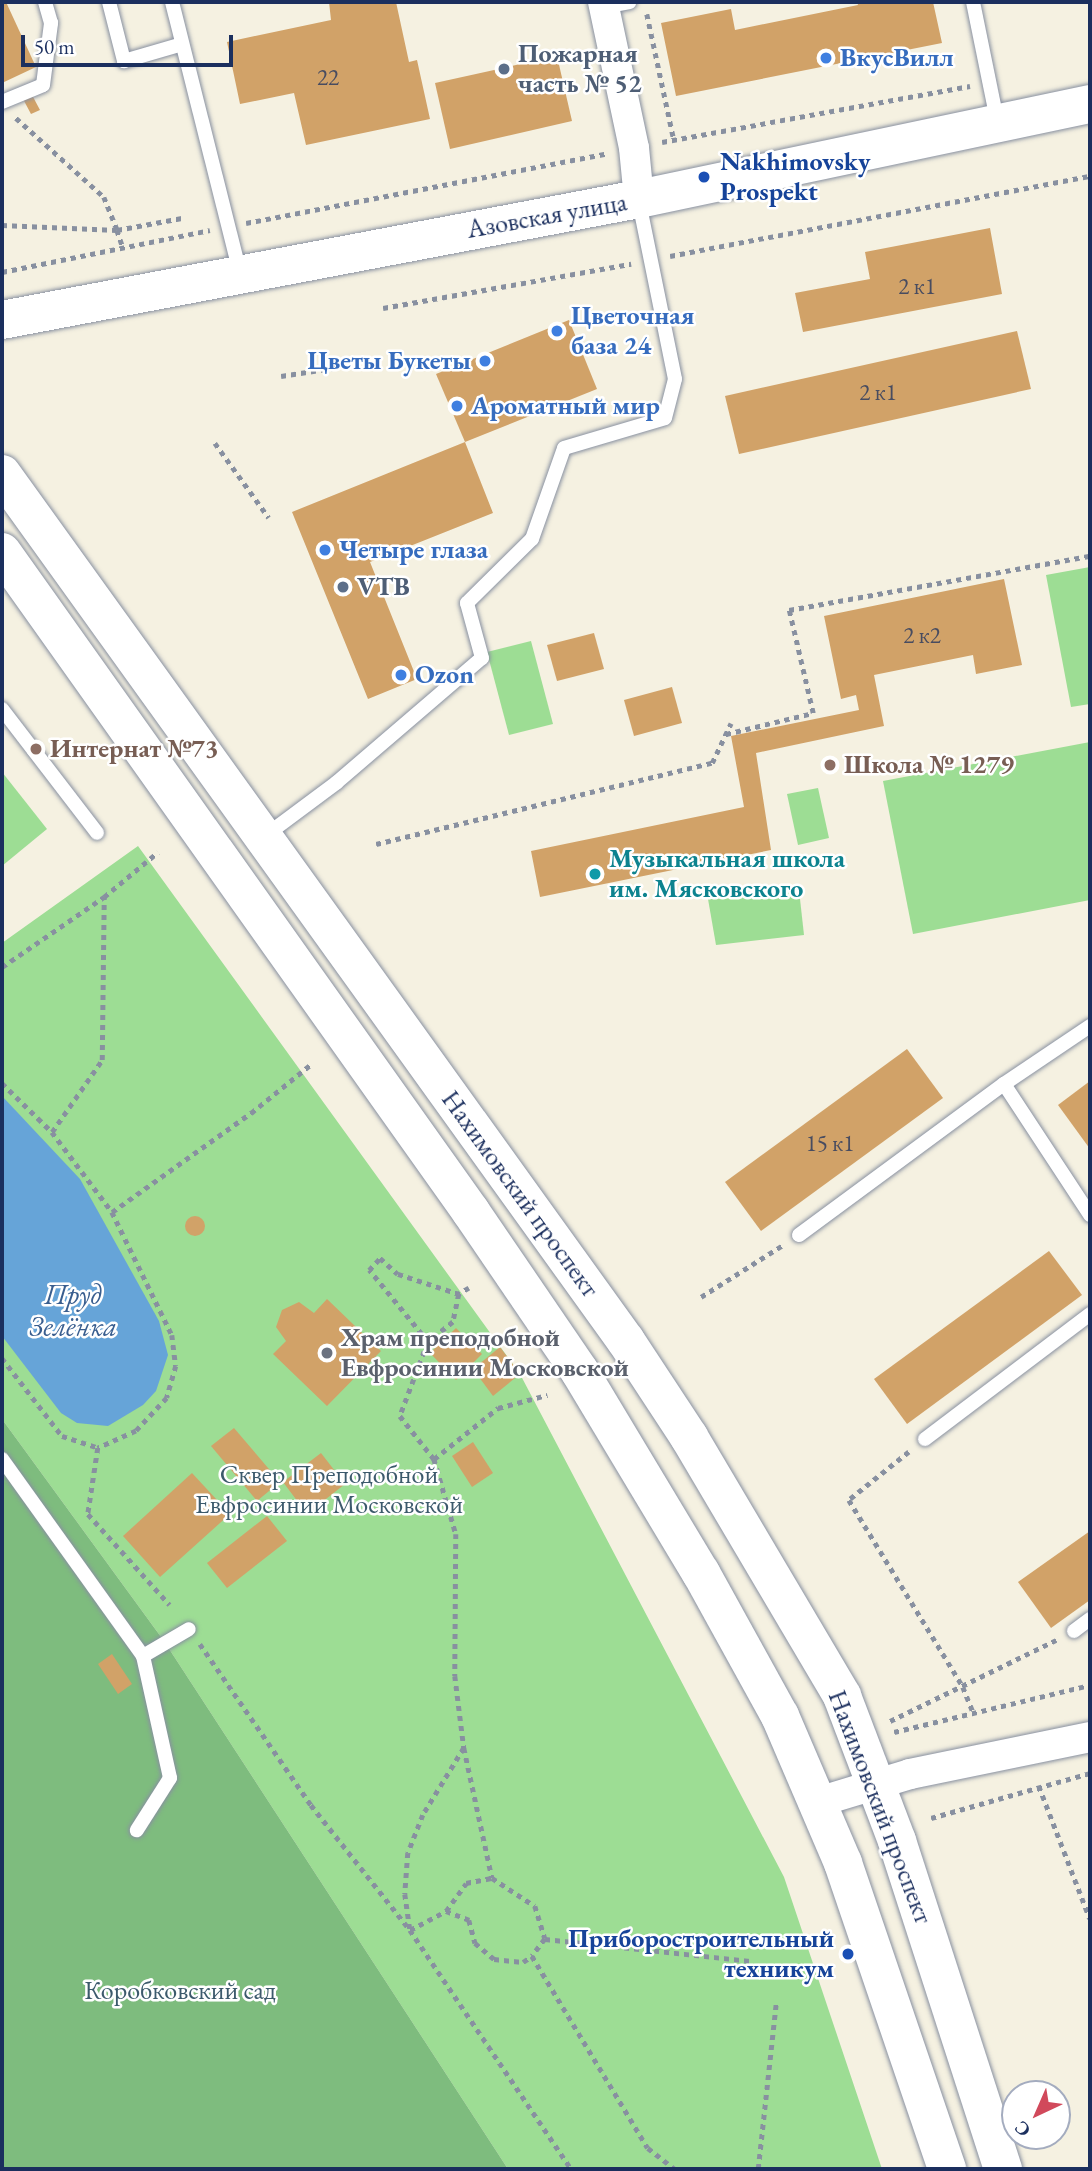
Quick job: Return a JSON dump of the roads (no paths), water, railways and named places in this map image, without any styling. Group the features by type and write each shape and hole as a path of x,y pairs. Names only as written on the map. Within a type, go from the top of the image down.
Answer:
{"main road":[{"name":"Азовская улица","path":"2,320 240,272 639,200 1090,104"},
{"name":"Нахимовский проспект","path":"2,474 618,1330 689,1437 842,1696 958,2024 1003,2169"},
{"name":"Нахимовский проспект","path":"2,552 580,1372 780,1716 844,1863 947,2169"}],"street":[{"path":"612,4 639,200"},
{"path":"818,1802 874,1783 1090,1737"}],"lane":[{"path":"2,102 43,85 51,23 45,2"},
{"path":"109,2 124,61 182,44"},
{"path":"172,2 240,272"},
{"path":"973,2 998,124"},
{"path":"264,837 336,783 482,658 467,603 532,538 564,448 665,418 675,379 639,200"},
{"path":"2,709 97,833"},
{"path":"799,1235 1004,1084 1090,1026"},
{"path":"1004,1084 1090,1214"},
{"path":"925,1439 1090,1314"},
{"path":"2,1459 143,1656 170,1778 137,1830"},
{"path":"1074,1631 1090,1619"},
{"path":"143,1656 189,1629"}],"water":[{"name":"Пруд Зелёнка","path":"2,1096 80,1179 159,1321 168,1355 156,1391 143,1405 108,1426 77,1423 61,1413 2,1336"}],"place":[{"name":"ВкусВилл","path":"826,58"},
{"name":"Пожарная часть № 52","path":"504,69"},
{"name":"Nakhimovsky Prospekt","path":"704,177"},
{"name":"Цветочная база 24","path":"557,331"},
{"name":"Цветы Букеты","path":"485,361"},
{"name":"Ароматный мир","path":"457,406"},
{"name":"Четыре глаза","path":"325,550"},
{"name":"VTB","path":"343,587"},
{"name":"Ozon","path":"401,675"},
{"name":"Интернат №73","path":"36,749"},
{"name":"Школа № 1279","path":"830,765"},
{"name":"Музыкальная школа им. Мясковского","path":"595,874"},
{"name":"Храм преподобной Евфросинии Московской","path":"327,1353"},
{"name":"Приборостроительный техникум","path":"848,1954"}],"park label":[{"name":"Сквер Преподобной Евфросинии Московской","path":"329,1490"},
{"name":"Коробковский сад","path":"180,1991"}]}
